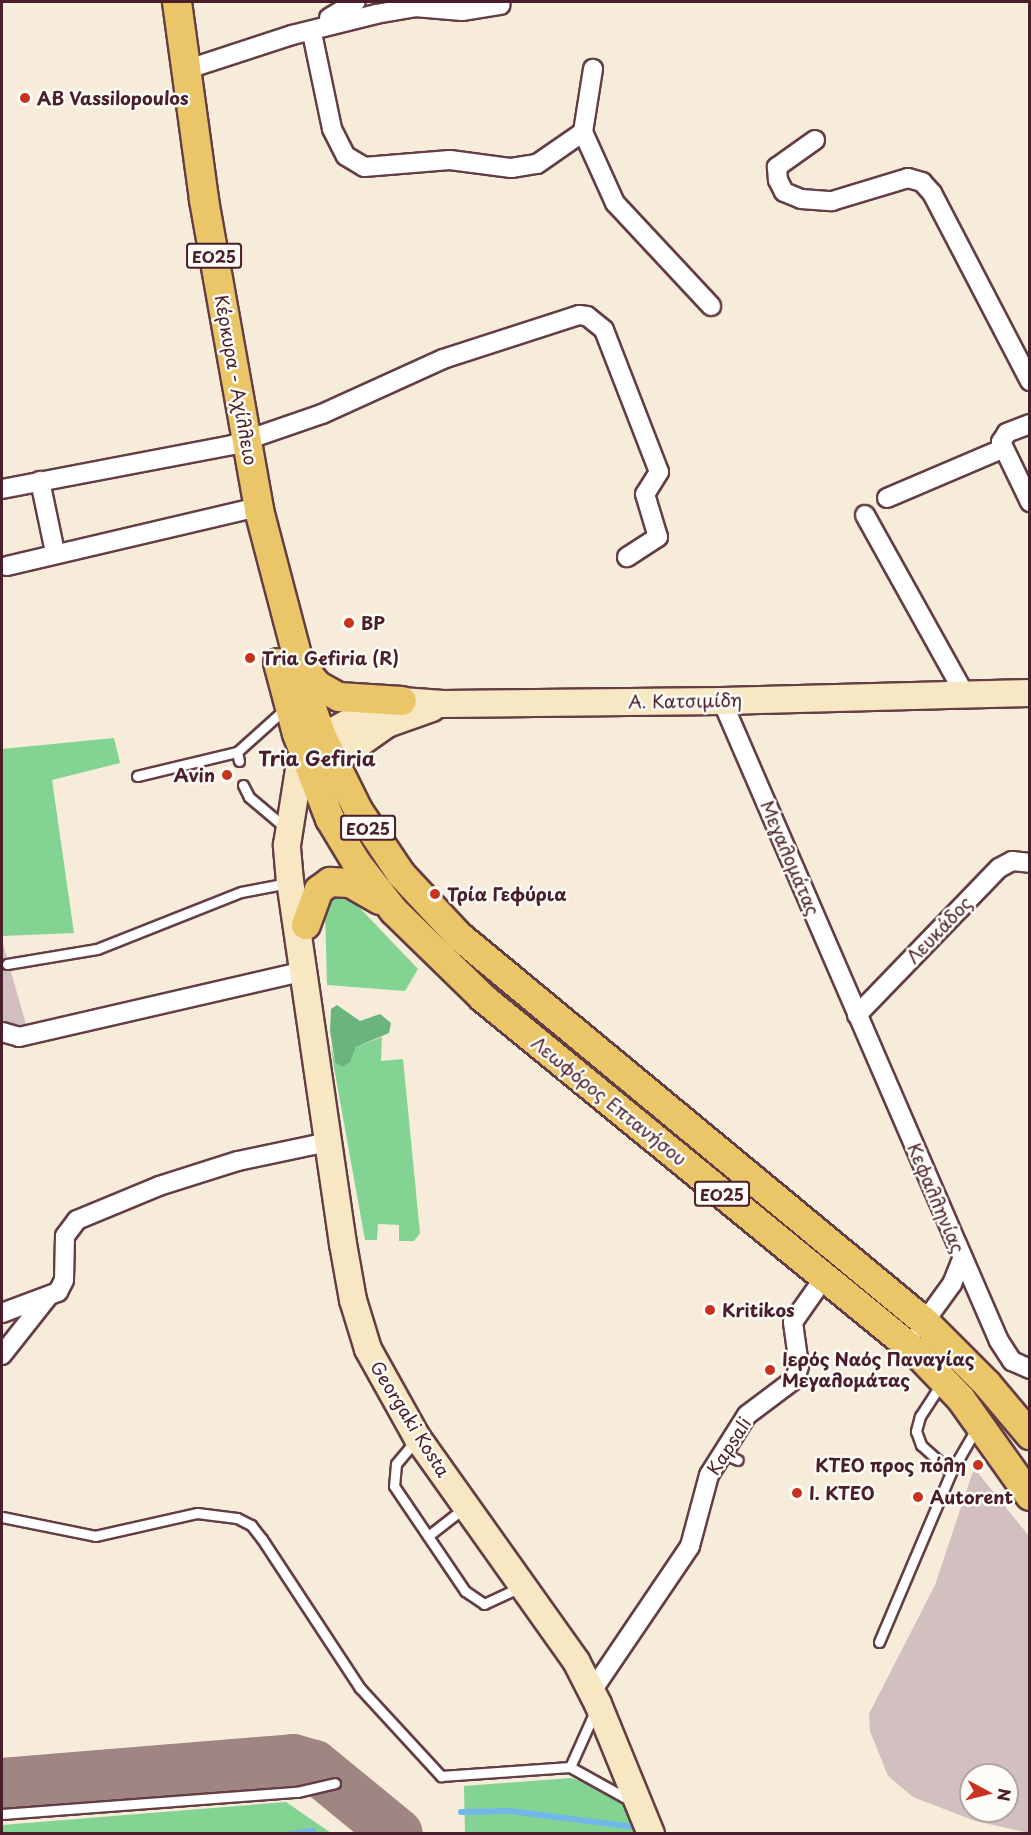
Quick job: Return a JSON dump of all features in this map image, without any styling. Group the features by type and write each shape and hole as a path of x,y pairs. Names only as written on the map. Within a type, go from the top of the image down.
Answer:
{"main road":[{"name":"Κέρκυρα - Αχίλλειο","path":"177,2 185,70 258,508 296,656 327,750 316,784"},
{"name":"Κέρκυρα - Αχίλλειο","path":"258,508 261,569 289,705 327,750"},
{"path":"296,656 317,686 339,697 443,704"},
{"name":"Α. Κατσιμίδη","path":"327,750 387,724 443,704 722,701 1029,693"},
{"path":"327,750 379,706 402,701"},
{"name":"Λεωφόρος Επτανήσου","path":"327,750 345,787 401,874 459,936 925,1322 987,1384 1029,1436"},
{"name":"Georgaki Kosta","path":"327,750 288,830 290,882 305,963 328,1142 353,1300 368,1350 418,1439 524,1586 595,1698 651,1833"},
{"name":"Λεωφόρος Επτανήσου","path":"316,784 345,845 394,911 483,998 826,1275 906,1343 944,1379 1029,1496"},
{"name":"Georgaki Kosta","path":"305,963 305,829 316,784"},
{"path":"306,925 319,890 336,881 364,888 394,911"}],"street":[{"path":"185,70 292,35 344,11 357,2"},
{"path":"292,35 312,33 349,20 416,7 462,11 501,5"},
{"path":"312,33 332,129 346,156 364,167 450,160 525,167 537,164 583,132"},
{"path":"593,69 583,132 615,203 711,306"},
{"path":"815,140 777,167 777,180 784,192 801,199 832,201 908,178 922,182 932,193 1029,381"},
{"path":"2,489 194,454 246,440 322,414 496,340 567,317 587,316 604,330 659,472 645,494 658,537 627,557"},
{"path":"1029,424 1003,437 1002,449 1029,502"},
{"path":"886,498 1002,449"},
{"path":"40,481 55,552"},
{"path":"7,566 55,552 258,508"},
{"path":"865,515 965,695"},
{"name":"Μεγαλομάτας","path":"722,701 858,1015"},
{"name":"Λευκάδος","path":"858,1015 999,868 1012,861 1029,863"},
{"path":"2,1032 19,1037 305,963"},
{"name":"Κεφαλληνίας","path":"858,1015 999,1341 1012,1361 1029,1369"},
{"path":"2,1355 47,1299 61,1286 65,1236 77,1220 193,1175 328,1142"},
{"path":"906,1343 925,1322 952,1284 962,1259"},
{"name":"Kapsali","path":"595,1698 690,1546 706,1483 730,1457 747,1415 795,1379 799,1366 793,1322 826,1275"},
{"path":"2,1313 47,1299"}],"lane":[{"path":"137,776 238,757 289,705"},
{"path":"243,785 249,797 288,830"},
{"path":"8,964 98,949 241,892 290,882"},
{"path":"944,1379 920,1416 916,1431 921,1445 951,1472"},
{"path":"879,1642 951,1472 979,1425"},
{"path":"418,1439 396,1464 394,1486 428,1536 476,1601 493,1602 524,1586"},
{"path":"428,1536 466,1506"},
{"path":"2,1517 95,1536 197,1513 237,1518 251,1526 262,1539 360,1688 441,1776 570,1767 642,1807"},
{"path":"570,1767 595,1698"},
{"path":"2,1814 297,1792 335,1783"}],"shaded area":[{"path":"2,940 27,1028 14,1031 2,1024"},
{"path":"974,1468 1029,1536 1029,1833 984,1823 1019,1823 1019,1763 959,1763 959,1815 913,1797 888,1776 870,1731 869,1714 935,1585"}],"green space":[{"path":"114,738 120,763 52,780 74,933 2,936 2,749"},
{"path":"332,896 347,896 418,969 405,991 327,985 325,911"},
{"path":"337,1005 360,1021 380,1014 391,1023 389,1033 356,1047 350,1062 342,1067 335,1062 330,1031 331,1009"},
{"path":"382,1037 381,1061 403,1059 420,1233 414,1241 399,1241 399,1225 378,1224 377,1240 365,1240 333,1062 331,1044 335,1062 351,1059 356,1047"},
{"path":"571,1778 592,1784 631,1809 643,1833 465,1833 464,1786"},
{"path":"286,1802 331,1833 2,1833 2,1825"}],"waterway":[{"path":"461,1812 510,1811 635,1827"},
{"path":"291,1834 313,1831"}],"taxiway":[{"path":"2,1784 293,1760 314,1766 397,1834"}],"place":[{"name":"AB Vassilopoulos","path":"25,98"},
{"name":"BP","path":"349,623"},
{"name":"Tria Gefiria (R)","path":"250,658"},
{"name":"Avin","path":"227,775"},
{"name":"Τρία Γεφύρια","path":"435,894"},
{"name":"Kritikos","path":"710,1310"},
{"name":"Ιερός Ναός Παναγίας Μεγαλομάτας","path":"770,1370"},
{"name":"ΚΤΕΟ προς πόλη","path":"978,1465"},
{"name":"Ι. ΚΤΕΟ","path":"797,1493"},
{"name":"Autorent","path":"918,1497"}],"district":[{"name":"Tria Gefiria","path":"317,758"}]}
